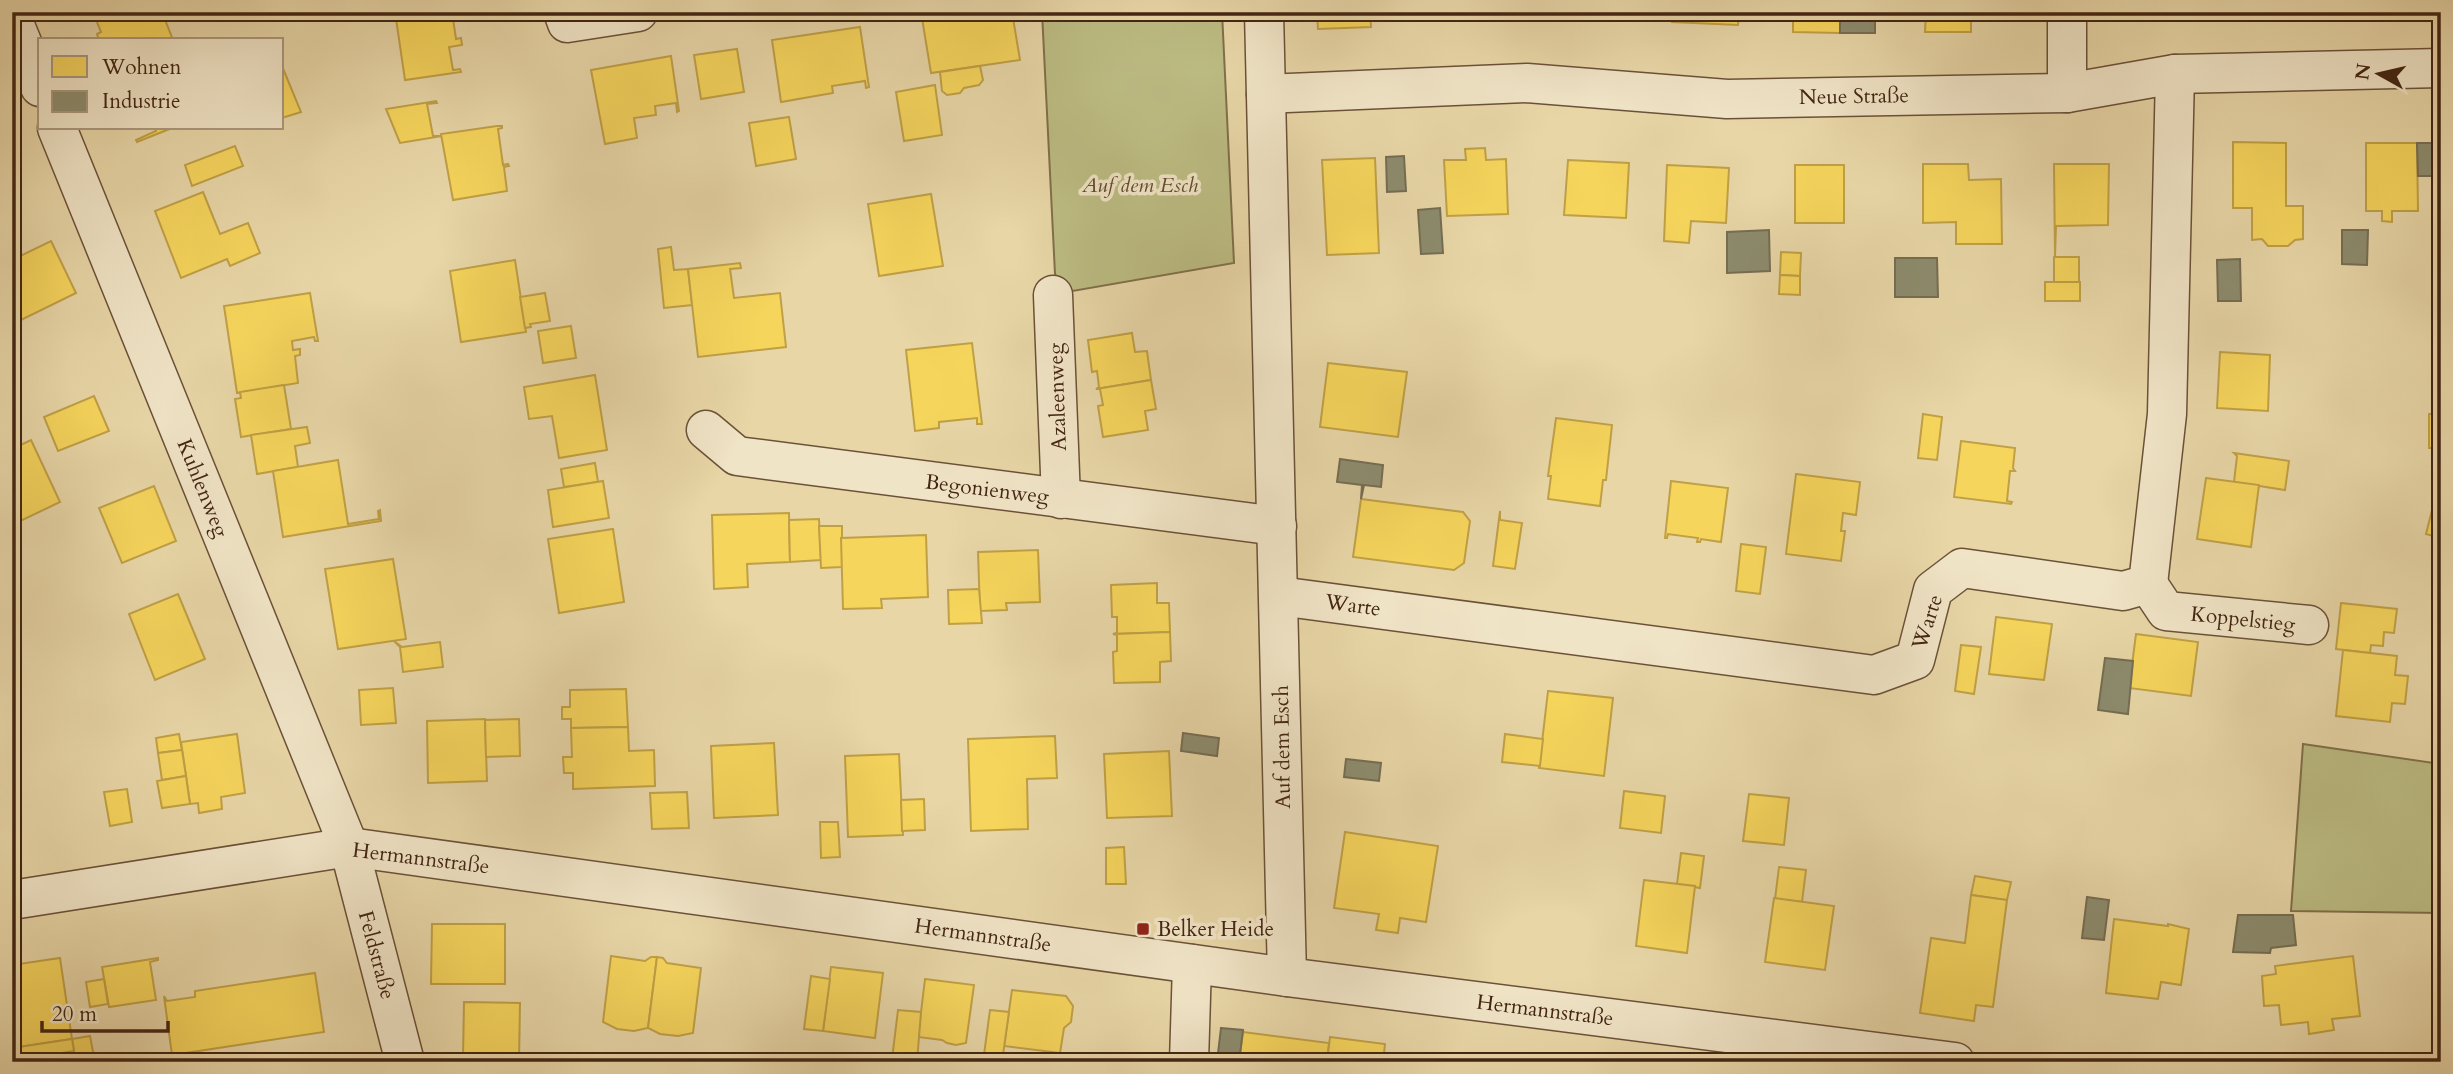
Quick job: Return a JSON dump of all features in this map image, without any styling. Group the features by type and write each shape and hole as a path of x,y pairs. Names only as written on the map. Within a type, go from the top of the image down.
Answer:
{"street":[{"path":"562,12 567,23 638,12"},
{"name":"Auf dem Esch","path":"1264,12 1287,978"},
{"path":"2067,12 2067,93"},
{"path":"12,18 38,82"},
{"name":"Neue Straße","path":"1266,94 1527,83 1727,99 2067,93 2175,74 2441,68"},
{"path":"2148,584 2167,414 2175,74"},
{"name":"Kuhlenweg","path":"58,130 349,847"},
{"name":"Azaleenweg","path":"1052,295 1061,499"},
{"name":"Begonienweg","path":"706,430 737,456 1277,526"},
{"name":"Warte","path":"1279,596 1874,675 1915,660 1933,590 1962,568 2123,591 2148,584"},
{"name":"Koppelstieg","path":"2148,584 2166,611 2309,625"},
{"name":"Hermannstraße","path":"12,900 349,847 1287,978 1955,1062"},
{"name":"Feldstraße","path":"349,847 405,1062"},
{"path":"1189,1062 1192,964"}],"green space":[{"name":"Auf dem Esch","path":"1042,12 1222,12 1234,263 1067,292 1055,274"},
{"path":"2303,744 2441,764 2441,913 2291,911"}],"building: Wohnen":[{"path":"93,12 162,12 172,38 98,38 97,34 101,32"},
{"path":"395,12 452,12 456,39 461,38 462,45 449,47 453,70 460,69 461,72 405,80"},
{"path":"921,12 1012,12 1020,60 931,73"},
{"path":"1317,12 1370,12 1371,27 1318,29"},
{"path":"1424,12 1486,12 1487,15 1425,18"},
{"path":"1555,12 1616,12 1616,18 1555,15"},
{"path":"1672,12 1739,12 1738,25 1672,22"},
{"path":"1793,12 1840,12 1840,33 1793,32"},
{"path":"1926,12 1971,12 1971,32 1925,32"},
{"path":"860,27 869,87 866,88 865,81 832,86 833,93 781,102 772,40"},
{"path":"737,49 744,92 701,99 694,55"},
{"path":"671,56 679,111 677,112 676,103 655,106 656,115 634,118 637,138 605,144 591,70"},
{"path":"980,66 983,80 979,85 964,88 960,93 947,95 942,91 940,72"},
{"path":"284,71 301,112 284,117"},
{"path":"935,85 942,135 904,141 896,92"},
{"path":"436,101 437,103 427,104 433,136 442,136 400,143 386,109"},
{"path":"789,117 796,159 756,166 749,123"},
{"path":"502,126 498,129 503,165 509,166 504,167 507,191 453,200 441,134"},
{"path":"167,130 137,142 136,140 156,131"},
{"path":"2233,142 2286,143 2286,206 2303,206 2303,239 2295,240 2288,246 2268,246 2262,239 2252,240 2252,208 2233,208"},
{"path":"2366,143 2417,143 2418,211 2392,211 2392,222 2382,221 2382,211 2366,211"},
{"path":"235,146 243,166 192,186 185,165"},
{"path":"1485,148 1486,160 1506,159 1508,214 1447,216 1444,160 1466,160 1465,149"},
{"path":"1375,158 1379,253 1327,255 1322,160"},
{"path":"1568,160 1629,163 1626,218 1564,215"},
{"path":"1923,164 1968,164 1969,180 2001,179 2002,244 1956,244 1956,222 1923,223"},
{"path":"2054,164 2109,164 2108,225 2056,226 2055,257"},
{"path":"1667,165 1729,168 1726,223 1691,221 1689,243 1664,241"},
{"path":"1795,165 1844,165 1844,223 1795,223"},
{"path":"203,192 220,234 248,223 260,253 230,266 227,259 181,278 155,211"},
{"path":"931,194 943,266 879,276 868,204"},
{"path":"51,241 76,293 17,322 12,313 12,260"},
{"path":"671,247 674,270 688,269 692,305 664,308 658,249"},
{"path":"1781,252 1801,253 1800,276 1780,275"},
{"path":"2054,257 2079,257 2079,282 2054,282"},
{"path":"515,260 526,332 461,342 450,271"},
{"path":"740,263 741,268 730,269 734,298 780,293 786,347 698,357 688,269"},
{"path":"1780,275 1800,276 1800,295 1779,294"},
{"path":"2045,282 2080,282 2080,301 2045,301"},
{"path":"310,293 318,341 315,341 314,337 292,341 293,350 300,349 300,355 295,356 298,383 237,393 224,306"},
{"path":"545,293 550,321 530,324 531,327 525,328 520,297"},
{"path":"571,326 576,358 543,363 538,331"},
{"path":"1132,333 1135,352 1147,351 1151,380 1096,389 1099,387 1097,371 1092,372 1088,340"},
{"path":"972,343 982,424 977,424 977,418 939,422 939,428 915,431 906,350"},
{"path":"2220,352 2270,355 2268,411 2217,408"},
{"path":"1328,363 1407,372 1398,437 1320,427"},
{"path":"595,375 607,450 559,458 552,416 529,419 524,387"},
{"path":"1151,380 1156,409 1145,411 1148,430 1103,437 1098,406 1103,405 1100,389 1096,389"},
{"path":"284,385 291,429 241,437 235,399 241,398 240,392"},
{"path":"94,396 109,431 58,451 44,417"},
{"path":"1923,414 1942,417 1937,460 1918,458"},
{"path":"2429,414 2441,414 2441,448 2429,448"},
{"path":"1556,418 1612,425 1606,480 1603,480 1600,506 1548,499 1551,476 1548,476"},
{"path":"307,427 310,443 295,446 298,467 257,474 251,435"},
{"path":"31,440 60,502 12,525 12,449"},
{"path":"1961,441 2015,448 2015,471 2010,471 2007,501 2012,502 2011,504 1954,497"},
{"path":"2234,453 2289,461 2285,490 2234,482 2237,456"},
{"path":"338,460 348,524 379,519 380,510 381,521 283,537 273,471"},
{"path":"595,463 598,482 564,487 561,469"},
{"path":"1796,474 1860,482 1856,515 1843,513 1841,531 1845,531 1841,561 1786,554"},
{"path":"2441,474 2441,538 2426,534"},
{"path":"2206,478 2259,485 2251,547 2197,539"},
{"path":"603,481 609,518 553,527 548,490"},
{"path":"1671,481 1728,488 1721,542 1701,539 1697,542 1698,538 1668,534 1665,538"},
{"path":"154,486 176,541 122,563 99,508"},
{"path":"1361,499 1463,512 1470,521 1464,563 1454,570 1353,557"},
{"path":"1500,511 1500,520 1522,523 1515,569 1493,566"},
{"path":"789,513 790,562 747,564 748,587 714,589 712,515"},
{"path":"819,519 821,560 790,562 789,520"},
{"path":"819,526 842,526 842,567 821,568"},
{"path":"613,529 624,602 559,613 548,539"},
{"path":"926,535 928,597 881,599 882,608 843,609 841,538"},
{"path":"1741,544 1766,547 1760,594 1736,591"},
{"path":"1038,550 1040,602 1006,603 1007,610 980,611 978,552"},
{"path":"393,559 406,639 338,649 325,569"},
{"path":"1157,583 1157,603 1169,603 1170,632 1113,634 1117,633 1117,617 1112,617 1111,585"},
{"path":"979,589 982,623 949,624 948,590"},
{"path":"178,594 205,659 155,680 129,614"},
{"path":"2341,603 2397,609 2394,633 2384,632 2383,646 2371,645 2370,653 2336,649"},
{"path":"1996,617 2052,624 2044,680 1989,674"},
{"path":"1170,632 1171,661 1160,662 1160,682 1114,683 1113,652 1117,651 1117,635 1113,634"},
{"path":"2136,634 2198,642 2191,696 2129,688"},
{"path":"394,641 402,647 440,642 443,667 403,672 400,647"},
{"path":"1961,645 1981,647 1974,694 1955,691"},
{"path":"2343,650 2397,656 2395,675 2408,676 2405,704 2392,703 2390,722 2336,716"},
{"path":"393,688 396,723 361,725 359,690"},
{"path":"626,689 628,727 571,728 571,719 562,719 562,707 570,707 570,690"},
{"path":"1548,691 1613,698 1604,776 1539,768"},
{"path":"485,719 487,781 428,783 427,721"},
{"path":"519,719 520,756 486,757 485,720"},
{"path":"628,727 629,751 654,750 655,786 573,789 573,773 564,773 563,757 572,757 571,728"},
{"path":"179,734 182,750 158,753 156,738"},
{"path":"237,734 245,793 221,797 222,809 199,813 198,803 190,804 181,742"},
{"path":"1505,734 1543,739 1540,766 1502,762"},
{"path":"1055,736 1057,778 1027,779 1028,829 971,831 968,739"},
{"path":"774,743 778,815 714,818 711,746"},
{"path":"182,750 186,776 162,780 158,753"},
{"path":"1169,751 1172,816 1107,818 1104,754"},
{"path":"899,754 903,835 848,837 845,756"},
{"path":"186,776 190,804 162,808 157,781"},
{"path":"127,789 132,822 110,826 104,792"},
{"path":"1624,791 1665,796 1661,833 1620,828"},
{"path":"687,792 689,828 652,829 650,793"},
{"path":"1749,794 1789,798 1784,845 1743,841"},
{"path":"924,799 925,830 902,831 901,800"},
{"path":"820,822 838,822 840,857 821,858"},
{"path":"1345,832 1438,846 1426,922 1400,918 1398,933 1376,930 1379,914 1334,908"},
{"path":"1124,847 1126,884 1106,884 1106,848"},
{"path":"1681,853 1704,856 1700,888 1677,884"},
{"path":"1779,867 1806,870 1802,902 1775,899"},
{"path":"1975,876 2011,882 2007,900 1971,895"},
{"path":"1644,880 1695,886 1687,953 1636,946"},
{"path":"1971,895 2007,900 1993,1007 1976,1005 1974,1021 1920,1013 1931,938 1965,943"},
{"path":"1774,898 1834,906 1825,970 1765,962"},
{"path":"2114,919 2168,924 2189,929 2181,985 2161,982 2158,999 2106,993"},
{"path":"432,924 505,924 505,984 431,984"},
{"path":"611,956 645,961 657,957 648,1028 634,1031 617,1029 603,1022"},
{"path":"2353,956 2360,1016 2332,1019 2334,1030 2309,1034 2308,1022 2281,1025 2279,1005 2264,1006 2262,976 2276,974 2275,966"},
{"path":"657,957 663,958 667,963 701,968 693,1033 678,1036 660,1034 648,1028"},
{"path":"60,958 72,1039 12,1048 12,965"},
{"path":"158,958 150,962 156,1000 109,1007 102,967"},
{"path":"831,967 883,973 875,1038 823,1031"},
{"path":"315,973 324,1032 172,1055 164,996 167,1001 195,997 195,991"},
{"path":"811,976 830,979 823,1031 804,1029"},
{"path":"104,979 108,1004 90,1007 86,982"},
{"path":"925,979 974,985 966,1043 956,1045 918,1037"},
{"path":"1012,990 1066,996 1073,1006 1071,1022 1064,1028 1060,1053 1004,1046"},
{"path":"464,1002 520,1003 519,1062 463,1058"},
{"path":"898,1010 921,1012 917,1062 892,1059"},
{"path":"990,1010 1009,1012 1002,1062 983,1062"},
{"path":"1243,1032 1329,1043 1327,1062 1239,1062"},
{"path":"90,1036 95,1062 69,1062 68,1052 74,1051 72,1039"},
{"path":"1330,1037 1385,1044 1383,1062 1327,1062"},
{"path":"72,1039 74,1051 12,1061 12,1048"},
{"path":"1450,1056 1491,1062 1449,1062"}],"building: Industrie":[{"path":"1840,12 1875,12 1875,33 1840,33"},
{"path":"2417,143 2437,143 2438,176 2418,176"},
{"path":"1404,156 1406,191 1387,192 1386,157"},
{"path":"1440,208 1443,253 1421,254 1418,210"},
{"path":"1769,230 1770,271 1727,273 1727,232"},
{"path":"2342,230 2368,230 2367,265 2342,264"},
{"path":"1895,258 1937,258 1938,297 1895,297"},
{"path":"2240,259 2241,301 2218,301 2217,260"},
{"path":"1340,459 1383,465 1381,487 1364,485 1361,499 1362,485 1337,482"},
{"path":"2105,658 2133,661 2128,714 2098,710"},
{"path":"1183,733 1219,738 1217,756 1181,751"},
{"path":"1346,759 1381,763 1379,781 1344,777"},
{"path":"2087,897 2109,900 2104,940 2082,938"},
{"path":"2238,915 2293,915 2296,945 2271,948 2270,953 2233,952"},
{"path":"1221,1028 1243,1030 1239,1062 1217,1062"}],"place":[{"name":"Belker Heide","path":"1143,929"}]}
